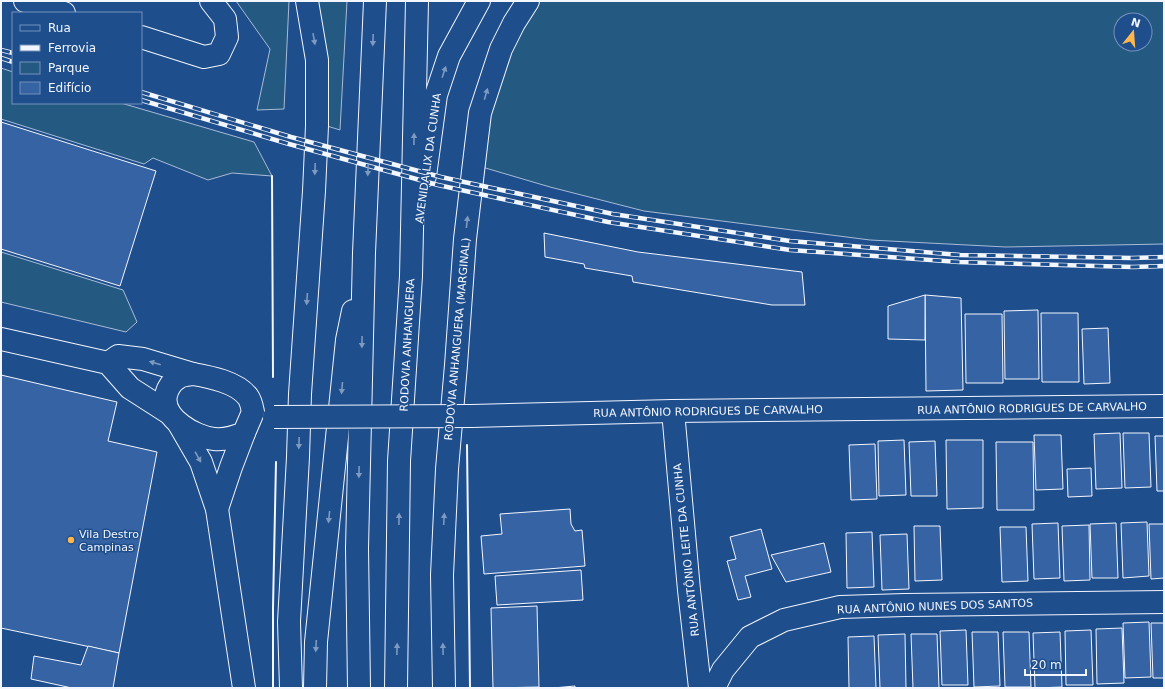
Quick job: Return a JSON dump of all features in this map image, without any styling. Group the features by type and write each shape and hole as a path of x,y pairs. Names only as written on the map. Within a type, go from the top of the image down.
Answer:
{"main road":[{"path":"25,1 61,12"},
{"path":"142,37 204,57 219,54 227,37 225,19 211,1"},
{"path":"291,688 289,622 300,394 317,126 317,60 307,1"},
{"path":"359,688 357,548 364,253 375,1"},
{"name":"RODOVIA ANHANGUERA","path":"396,688 400,461 411,276 417,1"},
{"name":"AVENIDA LIX DA CUNHA","path":"411,276 436,95 449,56 479,1"},
{"name":"RODOVIA ANHANGUERA (MARGINAL)","path":"444,688 442,575 446,469 456,365 465,239 480,113 500,49 528,1"},
{"path":"315,688 316,642 347,340 364,253"},
{"path":"1,339 108,363 130,388 193,432 214,439 236,437 244,433"},
{"path":"108,363 118,356 143,360 193,374 210,377 227,383 240,390 248,398 253,412 231,467 217,509"},
{"path":"193,374 179,377 168,386 165,401 201,462 217,509 244,688"},
{"name":"RUA ANTÔNIO RODRIGUES DE CARVALHO","path":"253,412 274,417 471,416 673,411 1164,406"},
{"name":"RUA ANTÔNIO LEITE DA CUNHA","path":"673,411 689,590 700,688"},
{"name":"RUA ANTÔNIO NUNES DOS SANTOS","path":"714,688 723,670 750,637 784,620 840,607 1164,602"}],"green space":[{"path":"236,1 289,1 284,109 257,110 270,49"},
{"path":"317,1 347,1 340,130 327,126"},
{"path":"538,1 1164,1 1164,244 1006,247 870,240 644,211 550,187 482,167 486,117 511,51"},
{"path":"1,68 12,72 12,104 124,104 254,142 272,176 232,173 208,180 153,158 144,164 1,119"},
{"path":"1,252 123,290 137,322 126,332 1,302"}],"building":[{"path":"1,122 156,171 120,286 1,249"},
{"path":"544,233 638,252 802,272 805,305 772,305 633,282 632,276 585,268 584,264 545,257"},
{"path":"925,295 961,298 963,390 926,391"},
{"path":"925,295 925,340 888,339 888,306"},
{"path":"1038,310 1039,379 1005,379 1004,311"},
{"path":"1041,313 1078,313 1079,382 1042,382"},
{"path":"965,314 1002,314 1003,383 966,383"},
{"path":"1108,328 1110,383 1084,384 1082,329"},
{"name":"Vila Destro Campinas","path":"1,375 117,402 108,441 157,452 119,653 1,628"},
{"path":"1120,433 1122,488 1096,489 1094,434"},
{"path":"1123,433 1149,433 1151,487 1125,488"},
{"path":"1034,435 1061,435 1063,489 1036,490"},
{"path":"1155,436 1164,436 1164,491 1157,491"},
{"path":"904,440 906,495 879,496 878,441"},
{"path":"946,440 983,440 983,508 947,509"},
{"path":"935,441 937,496 911,496 909,442"},
{"path":"996,442 1033,442 1034,510 997,510"},
{"path":"875,444 877,499 851,500 849,445"},
{"path":"1091,468 1092,496 1068,497 1067,469"},
{"path":"570,509 571,524 575,531 582,530 585,566 484,574 481,536 502,534 500,514"},
{"path":"1147,522 1149,576 1123,578 1121,523"},
{"path":"1058,523 1060,578 1034,579 1032,524"},
{"path":"1116,523 1118,578 1092,578 1090,524"},
{"path":"1149,524 1164,524 1164,578 1151,579"},
{"path":"1089,525 1090,580 1064,581 1062,526"},
{"path":"914,526 940,526 942,580 915,581"},
{"path":"1000,527 1026,527 1028,581 1002,582"},
{"path":"761,529 772,569 745,576 751,597 738,600 727,561 736,559 730,537"},
{"path":"872,532 874,587 847,588 846,533"},
{"path":"907,534 909,589 882,590 880,535"},
{"path":"824,543 831,572 786,582 771,555"},
{"path":"581,570 583,600 497,605 495,576"},
{"path":"537,606 539,687 493,688 491,608"},
{"path":"1149,622 1151,677 1125,678 1123,623"},
{"path":"1151,623 1164,623 1164,678 1153,678"},
{"path":"1122,628 1124,683 1097,684 1096,629"},
{"path":"966,630 968,685 942,685 940,631"},
{"path":"1091,630 1093,685 1066,685 1065,631"},
{"path":"972,632 998,632 1000,686 974,687"},
{"path":"1003,632 1029,632 1031,687 1005,687"},
{"path":"1060,632 1062,687 1035,688 1033,633"},
{"path":"905,634 906,688 880,688 878,635"},
{"path":"911,634 937,634 939,688 913,688"},
{"path":"874,636 876,688 849,688 848,637"},
{"path":"88,646 119,653 113,688 72,688 31,679 34,656 81,665"},
{"path":"575,686 575,688 553,688"}],"railway":[{"path":"1,50 12,53"},
{"path":"1,58 12,62"},
{"path":"142,92 291,137 441,177 613,214 790,241 960,255 1133,258 1164,257"},
{"path":"142,100 289,144 438,185 608,222 790,250 959,262 1133,267 1164,266"}],"wall":[{"path":"272,176 273,377"},
{"path":"467,445 470,688"},
{"path":"273,688 276,462"}],"place":[{"name":"Vila Destro Campinas","path":"71,540"}]}
